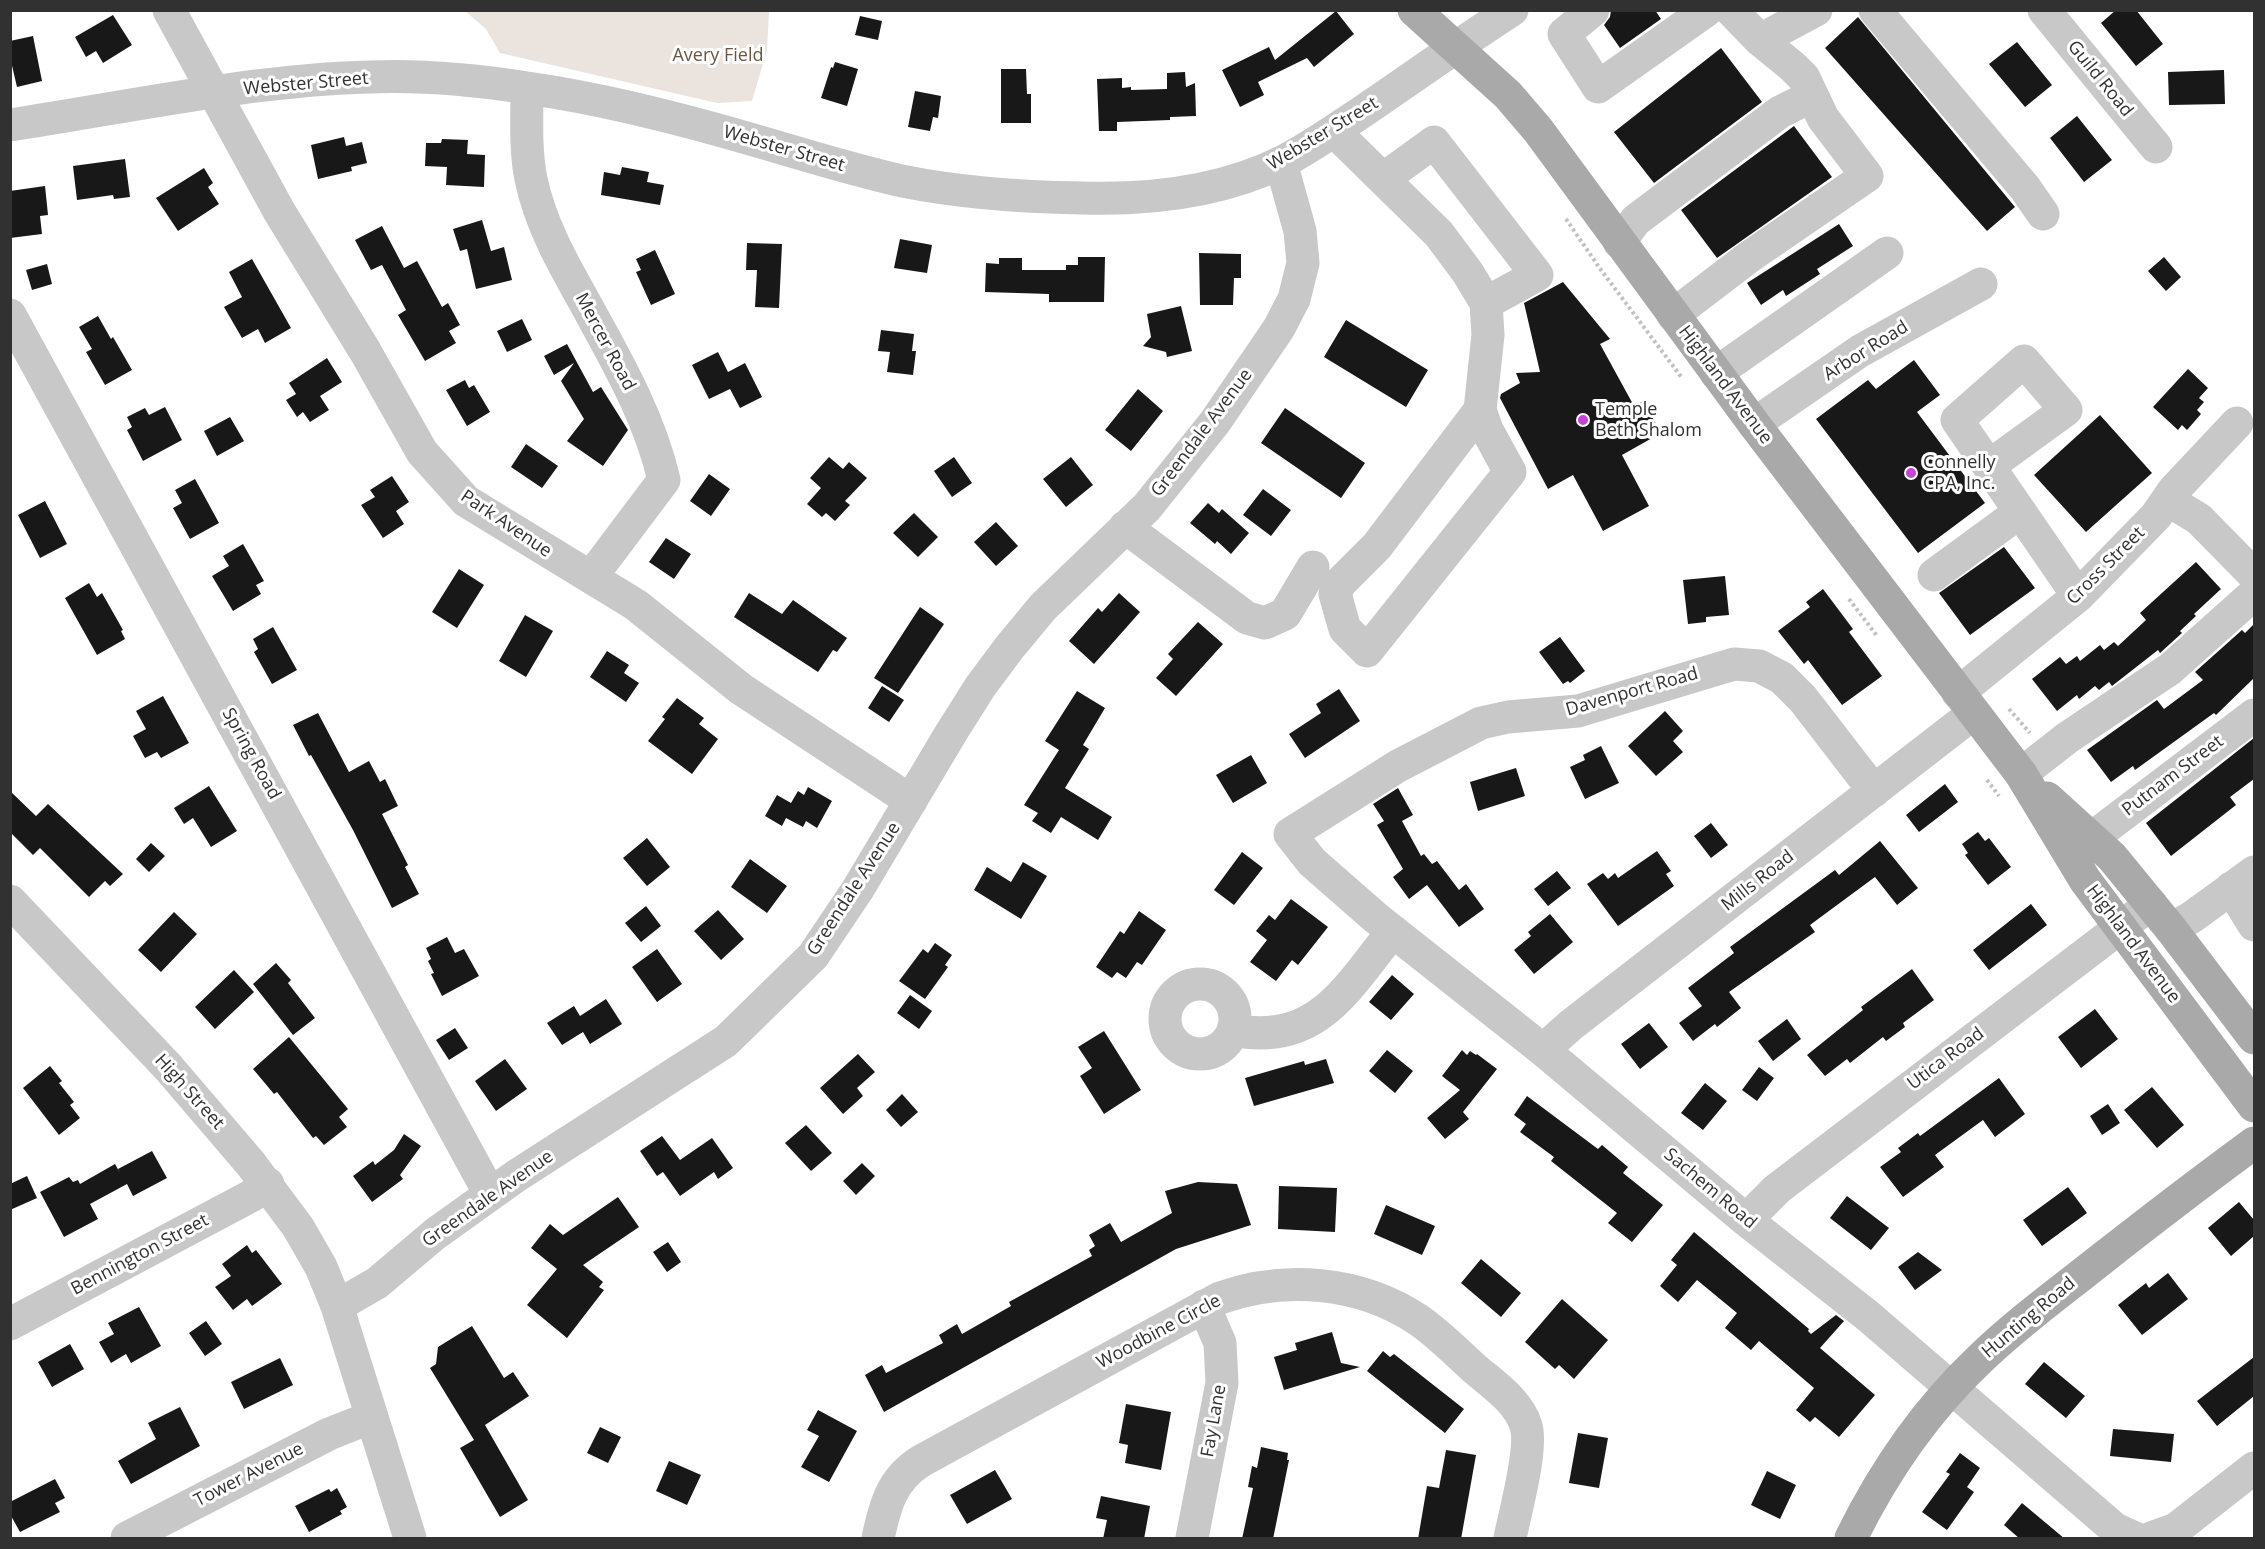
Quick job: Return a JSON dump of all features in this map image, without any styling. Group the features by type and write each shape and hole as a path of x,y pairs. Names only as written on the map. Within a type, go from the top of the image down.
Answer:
{"main road":[{"name":"Highland Avenue","path":"1414,10 1508,94 1529,119 1754,424 2022,774 2085,880 2254,1106"},
{"name":"Highland Avenue","path":"2022,774 2112,858 2171,929 2254,1038"},
{"name":"Hunting Road","path":"1851,1539 1896,1461 1952,1389 1999,1341 2145,1225 2254,1143"}],"street":[{"name":"Park Avenue","path":"170,10 279,211 365,351 422,452 466,501 636,605 741,689 911,801"},
{"path":"1456,48 1473,10"},
{"name":"Webster Street","path":"10,125 215,93 315,81 371,77 461,81 527,88 665,116 902,181 998,194 1106,199 1176,193 1228,182 1281,162 1334,130 1512,10"},
{"path":"1593,10 1564,34 1599,87 1712,11 1760,40 1798,72 1823,118 1867,176 1749,257 1673,315"},
{"path":"1760,40 1816,10"},
{"path":"1875,10 2025,188 2043,214"},
{"name":"Guild Road","path":"2044,10 2156,147"},
{"name":"Mercer Road","path":"527,88 527,129 531,179 553,244 642,412 656,447 664,480 591,577"},
{"path":"1619,242 1636,220 1780,112 1812,96"},
{"path":"1316,568 1335,594 1345,629 1367,651 1510,472 1487,430 1480,410 1488,335 1486,303 1468,273 1439,234 1334,130"},
{"path":"1383,179 1434,142 1537,275 1486,303"},
{"name":"Greendale Avenue","path":"337,1306 377,1283 435,1234 490,1194 726,1041 813,956 858,889 968,705 1009,648 1043,607 1147,507 1215,422 1279,328 1294,299 1303,263 1300,231 1281,162"},
{"path":"1716,373 1887,253"},
{"name":"Arbor Road","path":"1754,424 1860,351 1981,284"},
{"name":"Spring Road","path":"10,315 490,1194"},
{"path":"1125,527 1247,618 1265,623 1285,614 1316,568 1377,546 1480,410"},
{"name":"Cross Street","path":"1966,703 2078,596 2156,516 2178,485 2237,423"},
{"path":"1989,466 2078,596"},
{"path":"2168,500 2199,519 2254,575"},
{"path":"1934,574 2020,512"},
{"path":"2022,774 2067,738 2170,669 2254,594"},
{"name":"Davenport Road","path":"1290,834 1398,766 1481,723 1508,717 1586,709 1734,664 1760,666 1771,670 1788,682 1874,791"},
{"name":"Mills Road","path":"1543,1050 1571,1025 1874,791 1966,703"},
{"name":"Putnam Street","path":"2092,838 2254,715"},
{"name":"Sachem Road","path":"1290,834 1312,862 1393,932 1543,1050 1746,1220 1868,1316 2115,1529 2135,1539"},
{"path":"2171,929 2192,917 2243,880 2254,925"},
{"name":"High Street","path":"10,901 168,1067 268,1184 310,1246 337,1306"},
{"name":"Utica Road","path":"1746,1220 1777,1189 2151,904"},
{"path":"1233,1030 1268,1033 1298,1026 1319,1016 1341,995 1393,932"},
{"name":"Bennington Street","path":"10,1324 251,1196 268,1184"},
{"name":"Woodbine Circle","path":"879,1539 886,1503 891,1492 910,1468 1220,1298 1251,1289 1316,1284 1368,1295 1418,1320 1511,1400 1526,1426 1528,1445 1510,1539"},
{"path":"337,1306 410,1539"},
{"name":"Fay Lane","path":"1192,1539 1222,1383 1220,1343 1204,1306"},
{"name":"Tower Avenue","path":"127,1539 329,1434 372,1417"},
{"path":"2151,1539 2176,1529 2254,1468"}],"green space":[{"name":"Avery Field","path":"465,11 769,11 767,50 752,101 717,103 500,53 486,29"}],"building":[{"path":"1611,10 1655,10 1661,19 1620,48 1604,25 1610,17"},
{"path":"2116,10 2136,10 2163,44 2136,66 2101,23"},
{"path":"1336,11 1354,34 1314,67 1307,58 1258,82 1264,95 1240,107 1222,70 1269,47 1275,60"},
{"path":"113,15 132,45 103,63 96,51 86,57 75,37"},
{"path":"860,16 882,21 878,40 855,35"},
{"path":"1858,17 2015,207 1987,231 1825,48"},
{"path":"33,36 42,81 17,87 10,57 10,41"},
{"path":"2017,42 2052,85 2025,107 1989,64"},
{"path":"1721,48 1762,102 1654,183 1614,132"},
{"path":"835,62 858,69 847,106 821,98 831,67 833,68"},
{"path":"1001,69 1026,69 1027,94 1031,94 1031,123 1001,123"},
{"path":"2224,70 2225,104 2169,105 2168,72"},
{"path":"1185,72 1186,87 1195,83 1196,116 1170,117 1170,120 1117,122 1117,131 1099,131 1097,79 1122,78 1122,88 1131,87 1131,90 1167,89 1167,73"},
{"path":"915,91 941,96 938,118 933,117 930,131 908,127"},
{"path":"2077,116 2112,160 2084,182 2050,138"},
{"path":"1794,126 1832,177 1717,258 1681,210"},
{"path":"344,137 346,146 362,142 367,163 351,167 352,171 318,179 311,145"},
{"path":"442,139 468,140 467,154 485,155 484,187 446,185 447,167 425,166 426,143 441,143"},
{"path":"125,159 130,197 114,199 113,195 77,200 73,166"},
{"path":"622,167 649,172 647,182 664,185 660,205 601,195 604,172 620,175"},
{"path":"204,168 213,183 208,187 219,204 178,231 156,198"},
{"path":"45,186 48,215 40,216 42,234 10,238 10,191"},
{"path":"482,220 491,251 504,247 512,280 476,289 467,249 460,251 453,229"},
{"path":"1839,224 1853,246 1817,269 1820,274 1786,296 1783,290 1761,305 1747,283"},
{"path":"382,226 404,268 417,261 442,307 448,303 460,325 449,331 456,343 425,361 398,315 406,310 382,265 371,270 355,240"},
{"path":"900,239 932,245 927,273 894,268"},
{"path":"747,243 782,244 779,308 755,307 757,270 746,270"},
{"path":"655,250 675,294 651,305 636,272 641,270 636,259"},
{"path":"1199,253 1241,254 1241,278 1234,278 1233,305 1200,305"},
{"path":"1078,257 1105,257 1104,302 1049,302 1049,294 985,292 986,263 999,264 999,258 1022,258 1022,270 1066,270 1066,265 1078,265"},
{"path":"2164,257 2181,277 2166,291 2148,271"},
{"path":"252,259 291,328 265,343 258,329 242,338 224,307 242,297 229,272"},
{"path":"47,264 52,284 32,290 26,270"},
{"name":"Temple Beth Shalom","path":"1563,282 1610,339 1600,344 1634,406 1643,401 1661,433 1622,455 1649,506 1603,531 1573,475 1548,489 1500,398 1501,394 1520,383 1516,373 1540,372 1524,303"},
{"path":"1181,306 1192,351 1167,357 1166,352 1143,346 1151,337 1147,314"},
{"path":"98,316 132,370 105,385 86,352 92,349 79,327"},
{"path":"522,319 532,340 507,352 497,331"},
{"path":"1346,320 1428,370 1406,407 1324,357"},
{"path":"881,330 914,334 912,351 916,351 913,375 887,372 890,352 878,351"},
{"path":"567,344 593,392 601,387 628,430 603,466 567,441 584,419 561,381 574,363 554,375 544,356"},
{"path":"718,352 728,372 745,363 762,397 740,408 730,389 709,399 692,365"},
{"path":"327,358 342,382 320,396 329,410 310,422 303,412 297,417 286,400 296,394 289,383"},
{"path":"1914,360 1940,395 1917,412 1985,503 1918,553 1816,419 1868,380 1876,389"},
{"path":"2188,369 2208,388 2199,398 2204,402 2197,410 2201,414 2187,430 2182,425 2178,430 2153,407"},
{"path":"465,380 469,388 474,385 490,412 467,426 446,390"},
{"path":"1138,389 1163,411 1131,451 1105,430"},
{"path":"165,407 182,440 143,461 127,430 132,427 127,417 145,408 149,415"},
{"path":"1285,408 1365,463 1341,498 1261,443"},
{"path":"2100,415 2152,473 2086,532 2034,475"},
{"path":"230,417 244,441 217,456 204,431"},
{"path":"526,444 558,466 542,488 511,467"},
{"path":"829,457 843,469 849,462 867,478 845,501 850,505 835,521 826,513 822,517 807,504 821,488 810,478"},
{"path":"954,457 972,483 952,497 934,471"},
{"path":"1071,457 1093,485 1066,507 1043,479"},
{"path":"709,474 730,489 711,516 690,501"},
{"path":"392,476 409,502 396,511 404,524 383,538 361,505 375,497 370,490"},
{"path":"195,479 219,523 190,539 173,508 182,503 175,490"},
{"path":"1263,489 1291,510 1271,536 1243,515"},
{"path":"45,501 67,544 40,558 18,515"},
{"path":"1208,503 1219,513 1222,509 1249,533 1231,554 1217,541 1215,544 1190,523"},
{"path":"914,513 938,537 918,557 893,533"},
{"path":"996,522 1018,546 996,566 974,542"},
{"path":"666,538 691,554 674,579 649,562"},
{"path":"243,544 264,581 256,585 261,594 233,611 212,576 229,566 223,556"},
{"path":"2004,547 2035,588 1970,635 1939,593"},
{"path":"2196,562 2221,589 2194,614 2196,616 2180,631 2182,633 2160,653 2158,650 2112,686 2109,682 2099,690 2095,686 2079,699 2077,695 2057,711 2032,679 2060,657 2066,664 2077,656 2080,661 2100,645 2104,650 2114,642 2118,646 2146,620 2140,613"},
{"path":"459,569 484,585 457,628 432,612"},
{"path":"1725,576 1729,615 1706,617 1706,622 1688,624 1683,580"},
{"path":"89,583 97,597 102,593 123,630 121,631 125,639 97,655 65,598"},
{"path":"1823,589 1853,629 1849,632 1882,676 1842,705 1808,660 1804,664 1778,631 1810,607 1806,602"},
{"path":"749,593 782,614 793,600 847,638 837,652 833,650 818,672 734,617"},
{"path":"1119,593 1140,612 1094,664 1069,641 1098,608 1102,612"},
{"path":"920,607 944,624 898,693 874,678"},
{"path":"525,615 553,631 526,677 499,661"},
{"path":"1198,622 1223,644 1176,696 1156,678 1173,659 1168,654"},
{"path":"2254,624 2254,678 2216,715 2214,713 2135,770 2133,766 2111,782 2087,750 2157,700 2164,709 2203,680 2195,672 2242,630 2245,633"},
{"path":"273,627 297,670 272,684 254,652 258,649 253,639"},
{"path":"1560,637 1585,671 1570,683 1568,681 1563,684 1539,652"},
{"path":"607,651 629,665 624,673 639,683 626,702 590,677"},
{"path":"882,686 904,700 889,722 868,708"},
{"path":"1339,689 1360,721 1305,758 1289,734 1321,713 1316,704"},
{"path":"1077,691 1105,708 1083,745 1089,749 1065,788 1112,817 1098,840 1061,817 1051,833 1032,821 1038,813 1024,805 1059,750 1045,741"},
{"path":"163,696 189,743 161,758 157,752 145,758 133,736 146,729 136,711"},
{"path":"677,698 704,718 699,724 718,739 692,774 648,741 665,719 662,717"},
{"path":"1665,711 1683,731 1673,741 1683,752 1656,776 1628,746"},
{"path":"318,713 349,772 369,761 380,782 385,779 398,806 382,814 408,865 405,867 419,894 392,908 353,830 293,725"},
{"path":"2254,738 2254,779 2230,797 2236,805 2171,856 2146,823"},
{"path":"1601,746 1619,783 1585,799 1570,767 1585,760 1583,755"},
{"path":"1251,755 1267,783 1233,803 1216,775"},
{"path":"1516,768 1525,796 1478,811 1470,782"},
{"path":"1945,784 1958,802 1919,832 1906,815"},
{"path":"209,786 237,831 211,847 193,818 184,824 174,808"},
{"path":"808,787 832,801 817,828 806,821 803,827 786,818 782,826 765,816 777,795 791,803 798,791 804,795"},
{"path":"1398,788 1413,815 1402,821 1421,856 1424,854 1432,864 1437,861 1459,890 1466,884 1484,909 1459,927 1427,885 1409,899 1393,877 1403,869 1377,825 1384,821 1373,804"},
{"path":"10,791 36,816 48,804 123,874 110,886 105,881 89,897 40,848 33,855 10,832"},
{"path":"1711,823 1728,845 1711,858 1694,836"},
{"path":"1978,832 1985,841 1989,838 2011,867 1988,885 1965,855 1968,853 1962,844"},
{"path":"647,838 670,867 647,886 623,858"},
{"path":"1880,841 1918,888 1897,905 1875,877 1810,925 1815,932 1729,992 1741,1008 1717,1027 1715,1024 1693,1041 1679,1023 1702,1006 1688,988 1734,953 1730,947 1835,870 1839,875"},
{"path":"151,843 165,856 149,872 136,859"},
{"path":"1657,851 1671,871 1666,874 1674,886 1618,926 1587,884 1603,873 1608,879 1615,873 1618,878"},
{"path":"1242,852 1263,868 1234,905 1214,890"},
{"path":"750,859 787,886 767,913 731,887"},
{"path":"1023,862 1047,876 1021,919 974,890 987,867 1011,882"},
{"path":"1557,871 1571,888 1548,906 1534,889"},
{"path":"1291,899 1328,927 1298,965 1292,960 1276,981 1250,962 1267,940 1256,931 1269,915 1275,920"},
{"path":"2031,904 2047,925 1989,970 1973,950"},
{"path":"646,906 661,926 641,942 625,923"},
{"path":"718,910 744,939 721,960 694,931"},
{"path":"1139,911 1166,930 1142,965 1137,962 1126,978 1117,972 1112,978 1096,967 1120,931 1124,934"},
{"path":"174,912 197,934 161,972 138,950"},
{"path":"1550,914 1573,942 1534,974 1514,950 1531,936 1528,932"},
{"path":"447,937 455,953 464,949 479,976 442,996 431,974 434,973 428,961 431,959 426,948"},
{"path":"935,943 952,955 945,965 948,967 925,999 899,981 923,949 928,953"},
{"path":"657,949 682,984 657,1002 632,967"},
{"path":"276,963 291,980 288,983 315,1018 293,1035 253,984"},
{"path":"1912,969 1934,1000 1903,1023 1905,1027 1886,1041 1883,1037 1850,1063 1847,1059 1825,1076 1807,1055 1863,1010 1861,1007"},
{"path":"234,970 254,992 215,1029 195,1007"},
{"path":"1392,975 1414,994 1391,1020 1369,1002"},
{"path":"910,995 932,1011 919,1029 897,1013"},
{"path":"606,999 622,1024 590,1044 583,1032 562,1045 547,1023 574,1006 580,1016"},
{"path":"2095,1009 2118,1039 2081,1068 2058,1037"},
{"path":"1787,1019 1801,1039 1773,1061 1758,1041"},
{"path":"1649,1023 1668,1047 1640,1069 1621,1044"},
{"path":"455,1028 468,1048 449,1060 436,1040"},
{"path":"1104,1031 1141,1090 1104,1114 1080,1076 1092,1068 1078,1047"},
{"path":"289,1037 348,1109 339,1117 347,1127 324,1145 316,1136 313,1138 277,1092 274,1094 253,1069"},
{"path":"1387,1050 1413,1071 1395,1093 1369,1071"},
{"path":"1462,1050 1467,1055 1470,1051 1477,1054 1497,1069 1463,1112 1469,1119 1445,1139 1427,1118 1460,1090 1442,1076"},
{"path":"858,1054 875,1072 857,1088 863,1096 843,1114 820,1088"},
{"path":"505,1059 527,1089 496,1111 475,1081"},
{"path":"1326,1059 1334,1083 1254,1106 1245,1078 1304,1061 1305,1065"},
{"path":"50,1066 62,1081 59,1083 74,1102 70,1105 80,1118 59,1135 23,1088"},
{"path":"1759,1067 1774,1078 1757,1101 1742,1090"},
{"path":"1999,1078 2025,1114 1995,1137 1983,1120 1935,1155 1944,1167 1903,1197 1880,1167 1901,1152 1898,1148 1918,1133 1920,1136"},
{"path":"1705,1083 1727,1101 1703,1130 1681,1113"},
{"path":"2152,1087 2184,1125 2157,1148 2124,1110"},
{"path":"902,1094 918,1112 901,1127 886,1110"},
{"path":"1527,1096 1598,1149 1602,1145 1628,1167 1623,1173 1663,1205 1632,1242 1608,1223 1617,1213 1551,1161 1554,1157 1520,1132 1526,1124 1514,1115"},
{"path":"2108,1104 2120,1123 2102,1135 2090,1116"},
{"path":"806,1125 832,1153 811,1171 785,1143"},
{"path":"404,1134 421,1146 400,1175 403,1179 372,1202 353,1176 373,1161 375,1165 394,1150"},
{"path":"662,1136 680,1160 712,1138 733,1168 718,1179 714,1172 680,1196 663,1172 657,1176 640,1151"},
{"path":"152,1151 167,1178 133,1196 127,1184 90,1204 98,1219 64,1237 40,1192 69,1177 73,1182 78,1180 80,1184 115,1164 120,1173 118,1169"},
{"path":"862,1163 875,1176 856,1195 843,1181"},
{"path":"27,1176 37,1198 10,1210 10,1184"},
{"path":"1198,1182 1237,1184 1251,1225 1176,1249 884,1412 865,1375 882,1365 886,1373 943,1343 939,1335 957,1324 962,1334 1011,1306 1009,1302 1092,1256 1089,1250 1095,1246 1089,1235 1110,1223 1121,1242 1172,1213 1165,1191"},
{"path":"1279,1186 1337,1188 1335,1232 1278,1229"},
{"path":"2068,1187 2087,1213 2042,1246 2023,1220"},
{"path":"1847,1196 1889,1228 1871,1250 1830,1218"},
{"path":"618,1197 639,1227 583,1265 603,1282 599,1287 604,1290 567,1338 527,1305 557,1269 531,1248 550,1224 563,1235"},
{"path":"2239,1202 2254,1220 2254,1236 2231,1256 2208,1228"},
{"path":"1386,1205 1435,1226 1422,1255 1374,1234"},
{"path":"1694,1232 1809,1329 1811,1334 1836,1315 1844,1321 1820,1348 1875,1395 1839,1437 1815,1417 1810,1422 1796,1410 1814,1388 1759,1341 1751,1350 1725,1328 1737,1313 1697,1280 1678,1302 1660,1286 1677,1265 1671,1260"},
{"path":"668,1242 681,1262 667,1272 653,1252"},
{"path":"247,1245 252,1253 256,1250 282,1284 252,1306 247,1299 233,1310 215,1287 231,1276 222,1264"},
{"path":"1918,1252 1942,1270 1915,1290 1898,1267"},
{"path":"1481,1259 1521,1293 1501,1317 1461,1283"},
{"path":"2168,1273 2188,1299 2142,1335 2118,1305 2146,1283 2149,1288"},
{"path":"1562,1299 1608,1340 1574,1379 1559,1365 1555,1369 1525,1342"},
{"path":"139,1307 161,1346 131,1363 126,1354 111,1363 99,1342 114,1334 108,1323"},
{"path":"206,1321 222,1344 205,1356 189,1333"},
{"path":"472,1326 504,1378 513,1372 529,1396 485,1425 528,1500 500,1517 460,1448 474,1440 430,1368 436,1364 438,1347"},
{"path":"1332,1332 1341,1363 1360,1367 1284,1390 1274,1357 1297,1350 1295,1343"},
{"path":"70,1344 84,1369 52,1387 38,1362"},
{"path":"1383,1351 1390,1357 1394,1354 1464,1409 1445,1433 1367,1371"},
{"path":"2254,1357 2254,1396 2217,1426 2197,1401"},
{"path":"280,1358 293,1385 244,1409 231,1382"},
{"path":"2044,1362 2085,1396 2066,1418 2025,1384"},
{"path":"1126,1404 1171,1412 1161,1470 1125,1463 1128,1445 1119,1443"},
{"path":"180,1407 200,1446 131,1484 118,1461 156,1439 148,1423"},
{"path":"818,1410 857,1431 829,1482 801,1467 819,1436 807,1430"},
{"path":"600,1427 621,1437 608,1463 587,1453"},
{"path":"2113,1429 2174,1434 2171,1462 2110,1456"},
{"path":"1578,1433 1608,1438 1599,1488 1569,1483"},
{"path":"1261,1447 1288,1453 1287,1460 1289,1460 1273,1539 1242,1539 1253,1488 1248,1487 1252,1466 1257,1468"},
{"path":"1446,1450 1476,1455 1461,1539 1418,1539 1427,1486 1439,1488"},
{"path":"1960,1453 1980,1468 1967,1487 1974,1492 1947,1530 1922,1512 1950,1474 1946,1472"},
{"path":"669,1461 701,1475 687,1505 656,1491"},
{"path":"995,1470 1012,1499 967,1524 950,1495"},
{"path":"1767,1471 1796,1485 1780,1519 1751,1505"},
{"path":"55,1479 65,1498 55,1503 60,1512 20,1532 10,1514 10,1502"},
{"path":"337,1488 347,1507 340,1511 342,1514 309,1532 295,1506 329,1489 331,1492"},
{"path":"1101,1496 1150,1506 1144,1539 1103,1539 1107,1520 1096,1518"},
{"path":"2022,1503 2065,1539 2020,1539 2004,1525"}],"place":[{"name":"Temple Beth Shalom","path":"1583,420"},
{"name":"Connelly CPA, Inc.","path":"1911,473"}]}
